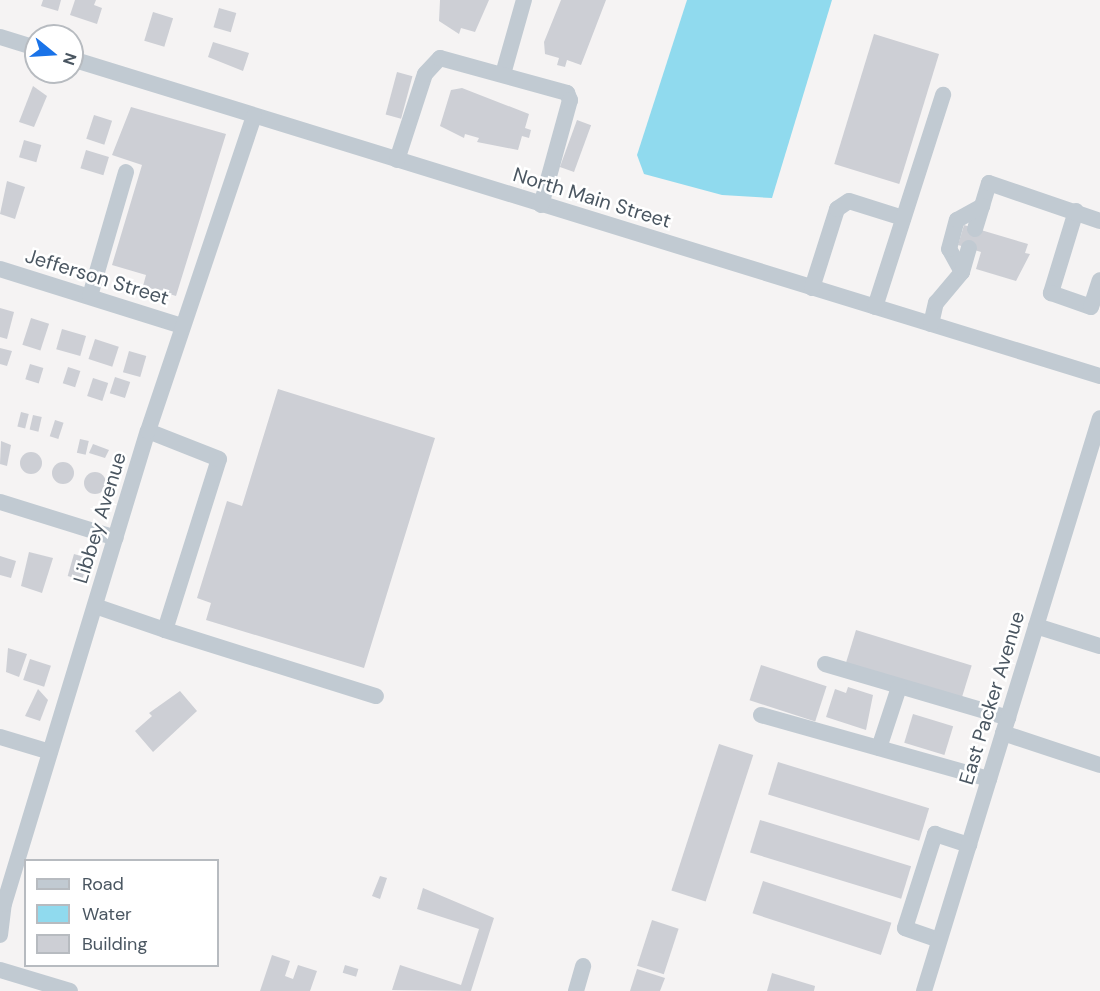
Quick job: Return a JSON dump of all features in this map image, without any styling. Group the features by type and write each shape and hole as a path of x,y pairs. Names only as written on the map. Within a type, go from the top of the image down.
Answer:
{"street":[{"path":"502,74 524,0"},
{"path":"0,37 24,44"},
{"path":"397,160 425,74 434,61 450,58 567,93 570,100 541,205"},
{"name":"North Main Street","path":"84,63 1100,376"},
{"path":"875,307 943,95"},
{"name":"Libbey Avenue","path":"0,935 50,752 148,431 254,116"},
{"path":"90,296 126,172"},
{"path":"975,228 989,183 1100,221"},
{"path":"812,288 837,209 849,201 903,218"},
{"path":"962,272 949,249 957,220 982,206"},
{"path":"1076,211 1051,293 1091,307 1100,280"},
{"path":"931,324 936,303 962,272 969,248"},
{"name":"Jefferson Street","path":"0,269 182,326"},
{"name":"East Packer Avenue","path":"924,991 1100,418"},
{"path":"148,431 219,459 165,630"},
{"path":"0,502 116,538"},
{"path":"95,606 376,696"},
{"path":"1036,626 1100,646"},
{"path":"825,664 899,687 1006,726 1100,765"},
{"path":"879,748 899,687"},
{"path":"761,715 989,778"},
{"path":"0,737 50,752"},
{"path":"939,940 905,928 935,834 969,845"},
{"path":"576,991 583,966"},
{"path":"0,970 70,991"}],"water":[{"path":"687,0 832,0 772,198 722,195 644,174 637,155"}],"building":[{"path":"43,0 61,0 58,11 41,6"},
{"path":"75,0 96,0 94,5 102,8 97,24 70,15"},
{"path":"440,0 489,0 475,32 461,28 459,34 439,21"},
{"path":"561,0 606,0 581,65 567,60 565,67 557,65 559,58 545,54 544,42"},
{"path":"219,8 236,13 231,32 213,27"},
{"path":"153,12 173,18 164,47 144,41"},
{"path":"874,34 939,54 899,184 834,164"},
{"path":"213,42 249,53 243,71 208,57"},
{"path":"397,72 412,76 401,119 386,115"},
{"path":"33,86 47,96 34,127 19,122"},
{"path":"462,88 529,114 525,128 531,130 529,138 522,136 518,150 477,142 479,138 465,134 464,138 440,126 451,90"},
{"path":"131,107 226,134 176,296 143,286 146,275 112,265 142,165 112,155"},
{"path":"94,115 112,121 104,145 86,139"},
{"path":"577,120 591,125 574,172 560,167"},
{"path":"24,140 41,145 36,162 19,157"},
{"path":"86,150 109,157 103,175 80,168"},
{"path":"7,181 25,187 15,219 0,214"},
{"path":"964,225 1028,244 1025,253 1030,254 1016,281 976,269 981,252 958,245"},
{"path":"0,308 14,312 7,339 0,337"},
{"path":"31,318 49,324 40,351 22,345"},
{"path":"62,329 86,336 80,356 56,349"},
{"path":"95,339 119,347 112,367 89,359"},
{"path":"0,348 12,351 7,366 0,364"},
{"path":"129,351 146,356 140,377 123,372"},
{"path":"30,364 43,368 39,383 25,379"},
{"path":"68,367 80,371 75,387 63,383"},
{"path":"115,377 130,382 125,398 110,393"},
{"path":"93,378 108,383 102,401 87,396"},
{"path":"278,389 435,438 364,668 206,620 211,603 197,598 227,501 242,506"},
{"path":"21,412 29,414 25,428 17,427"},
{"path":"33,415 42,417 38,432 30,430"},
{"path":"55,420 64,423 58,439 50,436"},
{"path":"80,439 89,441 86,455 77,453"},
{"path":"1,441 11,445 7,466 0,464"},
{"path":"93,444 109,450 105,458 89,453"},
{"path":"31,452 39,455 42,463 39,471 31,474 23,471 20,463 23,455"},
{"path":"63,462 73,469 74,473 67,483 63,484 53,477 52,473 59,463"},
{"path":"95,472 103,475 106,483 103,491 95,494 87,491 84,483 87,475"},
{"path":"29,552 53,558 42,593 21,586"},
{"path":"74,554 88,558 82,580 68,576"},
{"path":"0,556 16,561 11,578 0,575"},
{"path":"856,630 972,665 961,699 846,663"},
{"path":"8,648 27,654 19,677 6,672"},
{"path":"30,659 51,666 44,687 23,680"},
{"path":"761,665 827,686 815,722 750,700"},
{"path":"848,687 873,695 866,730 826,717 835,689 846,693"},
{"path":"38,689 48,700 40,721 25,716"},
{"path":"180,691 197,711 153,752 135,731 152,716 149,713"},
{"path":"913,714 953,726 944,755 904,743"},
{"path":"719,744 753,755 706,902 671,890"},
{"path":"778,762 929,808 919,841 768,795"},
{"path":"760,820 911,866 901,899 750,853"},
{"path":"380,876 387,878 380,899 372,896"},
{"path":"763,881 891,923 881,955 752,913"},
{"path":"423,888 494,918 471,991 392,990 400,965 461,985 479,929 417,909"},
{"path":"652,920 679,929 664,974 637,966"},
{"path":"272,955 290,961 285,976 293,979 298,965 317,971 310,991 260,991"},
{"path":"345,965 358,969 356,977 343,973"},
{"path":"637,969 665,978 660,991 630,991"},
{"path":"772,973 815,986 814,991 767,991"}]}
